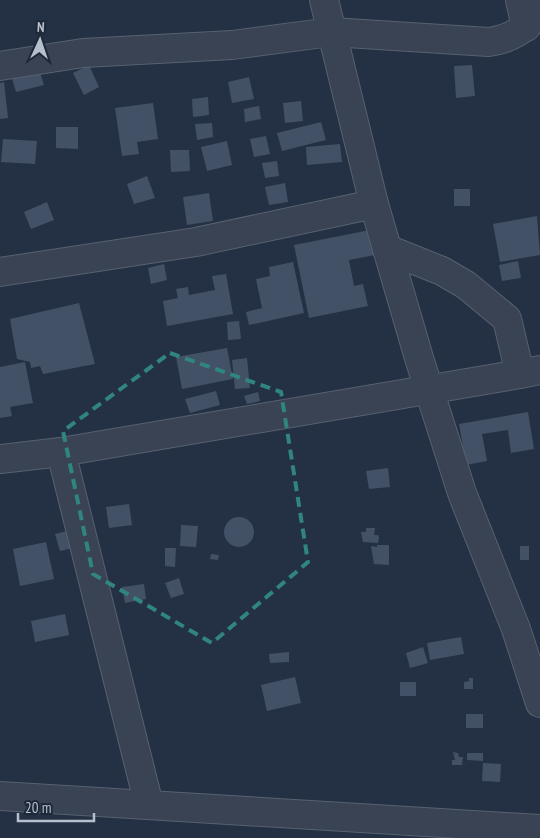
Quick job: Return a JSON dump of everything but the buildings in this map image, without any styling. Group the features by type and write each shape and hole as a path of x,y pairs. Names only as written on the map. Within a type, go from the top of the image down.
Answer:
{"street":[{"path":"324,0 374,204 429,388 462,493 516,629 540,703"},
{"path":"0,66 83,53 232,45 331,32 489,42 514,36 533,19 520,0"},
{"path":"0,272 196,242 374,204"},
{"path":"0,459 61,452 530,372 507,319 466,285 442,271 387,249"},
{"path":"61,452 149,805"},
{"path":"0,796 540,829"}],"highlighted area":[{"path":"170,353 281,392 308,562 212,643 93,574 63,431"}]}
